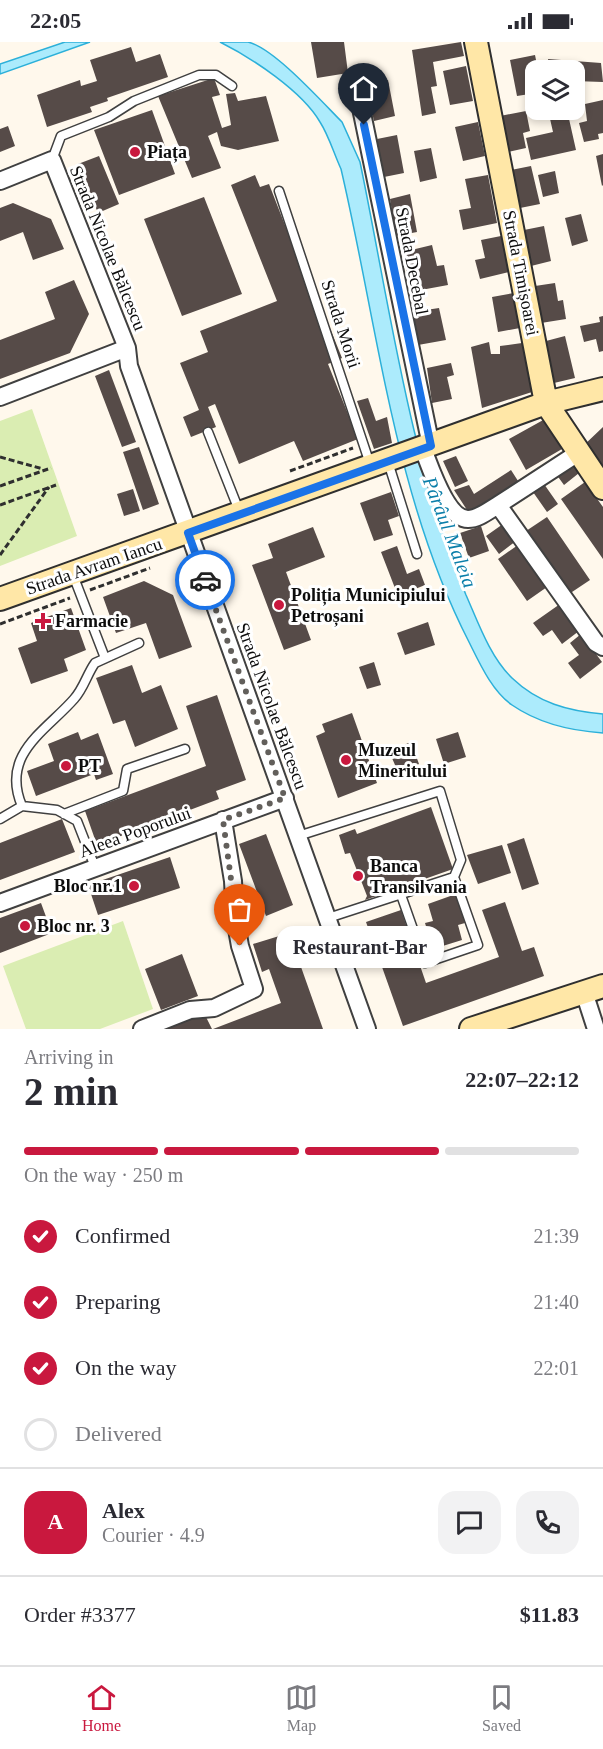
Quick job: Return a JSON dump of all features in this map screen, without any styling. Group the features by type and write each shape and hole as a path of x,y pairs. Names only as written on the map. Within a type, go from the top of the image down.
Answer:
{"street":[{"name":"Strada Timișoarei","path":"476,42 546,404 603,488"},
{"name":"Strada Decebal","path":"356,84 427,448 446,502 457,516 467,519 478,517 498,505"},
{"path":"0,181 52,160"},
{"name":"Strada Nicolae Bălcescu","path":"52,160 127,348 129,366 367,1029"},
{"path":"0,397 62,376 127,348"},
{"name":"Strada Avram Iancu","path":"0,599 546,404 603,389"},
{"path":"578,453 498,505 582,625 596,643 603,647"},
{"name":"Aleea Poporului","path":"0,903 285,798"},
{"path":"142,1029 190,1010 214,1008 254,989 235,918 233,881 223,820"},
{"path":"471,1029 594,990 596,1029"}],"lane":[{"path":"52,160 61,136 109,117 134,101 176,82 199,75 216,75 232,86"},
{"name":"Strada Morii","path":"279,191 364,444 379,465 417,554"},
{"path":"208,432 241,514"},
{"path":"73,573 105,658"},
{"path":"11,756 33,732 73,701 86,683 90,669 105,658 139,644"},
{"path":"64,814 123,791 127,769 185,749"},
{"path":"6,776 11,794 22,806"},
{"path":"298,836 440,791 461,860 454,877 478,945 425,963 401,895"},
{"path":"0,819 22,806 57,810 77,821 95,867"},
{"path":"328,918 454,877"}],"path":[{"path":"290,471 364,444"},
{"path":"0,457 44,470"},
{"path":"0,486 51,468"},
{"path":"0,505 56,485"},
{"path":"0,555 49,488"}],"green space":[{"path":"32,409 77,536 0,566 0,421"},
{"path":"123,921 153,1009 100,1029 26,1029 3,966"}],"water":[{"path":"65,42 90,42 0,74 0,64"},
{"path":"220,42 248,42 259,46 284,65 342,122 360,162 415,436 446,543 480,628 504,670 522,687 543,700 566,708 603,714 603,733 556,725 533,717 505,699 482,668 443,586 405,470 341,169 329,139 312,110 289,87 261,66"}],"building":[{"path":"311,42 344,42 348,73 317,78"},
{"path":"461,42 464,56 433,62 437,86 431,87 436,113 422,116 412,50"},
{"path":"131,47 136,62 160,54 168,77 107,98 108,101 90,107 92,112 47,127 37,95 80,80 81,86 97,81 90,60"},
{"path":"535,55 536,60 525,60 525,95 517,96 510,60"},
{"path":"585,62 601,63 603,82 585,81"},
{"path":"466,66 473,101 450,105 443,71"},
{"path":"214,78 220,95 212,97 222,128 231,125 226,94 235,93 238,101 266,96 279,141 238,150 221,146 217,132 208,136 221,168 192,178 158,96"},
{"path":"388,80 395,116 374,121 366,85"},
{"path":"603,100 603,133 598,134 599,139 584,142 579,123 587,121 585,104"},
{"name":"Piața","path":"152,110 175,174 119,195 94,130"},
{"path":"525,111 525,120 528,120 530,131 523,133 526,148 508,152 500,116"},
{"path":"550,120 569,120 576,150 531,160 526,138 553,132"},
{"path":"478,122 485,156 463,161 455,127"},
{"path":"8,126 15,146 0,152 0,129"},
{"path":"397,135 404,173 384,177 377,139"},
{"path":"431,148 437,178 420,182 414,151"},
{"path":"603,154 603,185 602,186 596,156"},
{"path":"99,156 119,204 98,213 78,164"},
{"path":"531,166 540,204 520,208 511,170"},
{"path":"555,171 559,193 543,197 538,175"},
{"path":"255,175 260,187 269,184 316,305 321,306 342,358 328,364 358,439 303,461 294,441 239,464 215,404 208,407 216,427 191,437 183,417 199,410 180,363 208,352 200,331 277,301 231,185"},
{"path":"488,175 497,223 463,230 459,210 471,208 465,179"},
{"path":"410,194 417,232 396,236 390,199"},
{"path":"204,197 242,294 182,316 144,219"},
{"path":"13,203 51,219 64,249 33,260 23,232 0,241 0,208"},
{"path":"581,214 588,241 572,246 565,218"},
{"path":"544,226 551,261 531,266 524,230"},
{"path":"501,236 509,272 480,279 475,260 485,258 481,240"},
{"path":"432,245 437,266 444,265 448,285 410,292 403,252"},
{"path":"74,280 89,314 70,353 0,379 0,340 55,319 45,292"},
{"path":"555,283 558,301 563,300 566,319 541,323 535,286"},
{"path":"514,293 520,328 498,332 492,297"},
{"path":"439,308 446,340 418,345 413,312"},
{"path":"603,316 603,351 599,352 596,339 584,342 580,326 600,322 599,317"},
{"path":"565,336 575,378 554,383 546,341"},
{"path":"489,342 491,354 500,354 500,346 522,343 532,392 482,408 471,347"},
{"path":"451,363 454,375 447,377 452,399 432,403 427,368"},
{"path":"109,370 136,442 122,447 95,376"},
{"path":"368,398 376,421 387,417 392,443 374,449 357,401"},
{"path":"545,419 562,449 526,470 509,439"},
{"path":"603,427 603,474 583,446"},
{"path":"139,447 159,504 143,510 123,452"},
{"path":"456,456 468,481 455,487 443,461"},
{"path":"570,462 579,473 564,485 556,474"},
{"path":"511,470 520,484 469,513 454,490 469,485 474,494"},
{"path":"585,482 603,507 603,559 561,499"},
{"path":"544,484 558,504 547,512 533,492"},
{"path":"133,489 140,511 124,516 117,494"},
{"path":"391,492 399,516 388,520 393,535 374,541 360,503"},
{"path":"547,517 590,580 566,596 523,533"},
{"path":"503,524 516,541 499,554 486,536"},
{"path":"481,526 489,551 469,558 460,533"},
{"path":"313,527 325,557 286,572 311,640 284,650 252,565 273,558 268,544"},
{"path":"518,545 547,587 527,601 498,559"},
{"path":"397,546 407,574 419,569 425,585 398,596 381,552"},
{"path":"144,581 173,595 192,647 159,659 146,623 116,633 103,597"},
{"path":"560,604 579,631 562,644 552,630 543,636 533,623"},
{"path":"71,608 86,650 64,659 68,671 31,684 18,648 37,641 31,623"},
{"path":"428,622 435,645 405,655 397,633"},
{"path":"581,634 602,662 580,679 568,663 579,655 570,643"},
{"path":"374,662 381,685 367,689 359,667"},
{"path":"132,665 142,693 161,685 178,729 135,747 125,720 113,724 96,678"},
{"path":"217,695 246,780 216,791 219,799 97,845 85,811 206,766 186,706"},
{"name":"Muzeul Mineritului","path":"352,713 377,783 338,798 316,736 325,732 322,724"},
{"name":"PT","path":"78,732 81,740 98,733 113,774 96,780 94,774 36,796 27,771 54,761 48,744"},
{"path":"458,732 466,757 444,764 436,739"},
{"path":"411,742 419,764 398,772 389,751"},
{"path":"431,807 453,869 365,900 367,896 350,853 345,854 339,835 355,829 357,834"},
{"path":"62,819 75,852 0,880 0,843"},
{"path":"266,834 293,905 266,916 239,844"},
{"path":"524,838 539,884 522,890 507,844"},
{"path":"502,845 511,873 478,884 467,855"},
{"name":"Bloc nr.1","path":"170,857 180,888 98,915 88,885"},
{"path":"456,894 465,923 458,925 462,940 433,949 425,923 433,921 428,904"},
{"path":"505,902 522,951 534,947 544,976 403,1026 366,922 401,910 426,983 499,957 482,910"},
{"name":"Bloc nr. 3","path":"41,903 52,933 0,953 0,918"},
{"path":"289,933 323,1029 213,1029 281,1003 269,969 262,972 253,944"},
{"path":"182,954 198,996 161,1010 145,969"},
{"path":"204,1013 212,1029 166,1029"}],"way so far":[{"path":"205,580 285,798 223,820 240,946"}],"place":[{"name":"Piața","path":"135,152"},
{"name":"Poliția Municipiului Petroșani","path":"279,605"},
{"name":"Farmacie","path":"43,621"},
{"name":"Muzeul Mineritului","path":"346,760"},
{"name":"PT","path":"66,766"},
{"name":"Banca Transilvania","path":"358,876"},
{"name":"Bloc nr.1","path":"134,886"},
{"name":"Bloc nr. 3","path":"25,926"},
{"name":"Restaurant-Bar","path":"240,946"}],"route":[{"path":"205,580 188,533 431,446 416,387 364,125"}],"water label":[{"name":"Pârâul Maleia","path":"450,532"}]}
